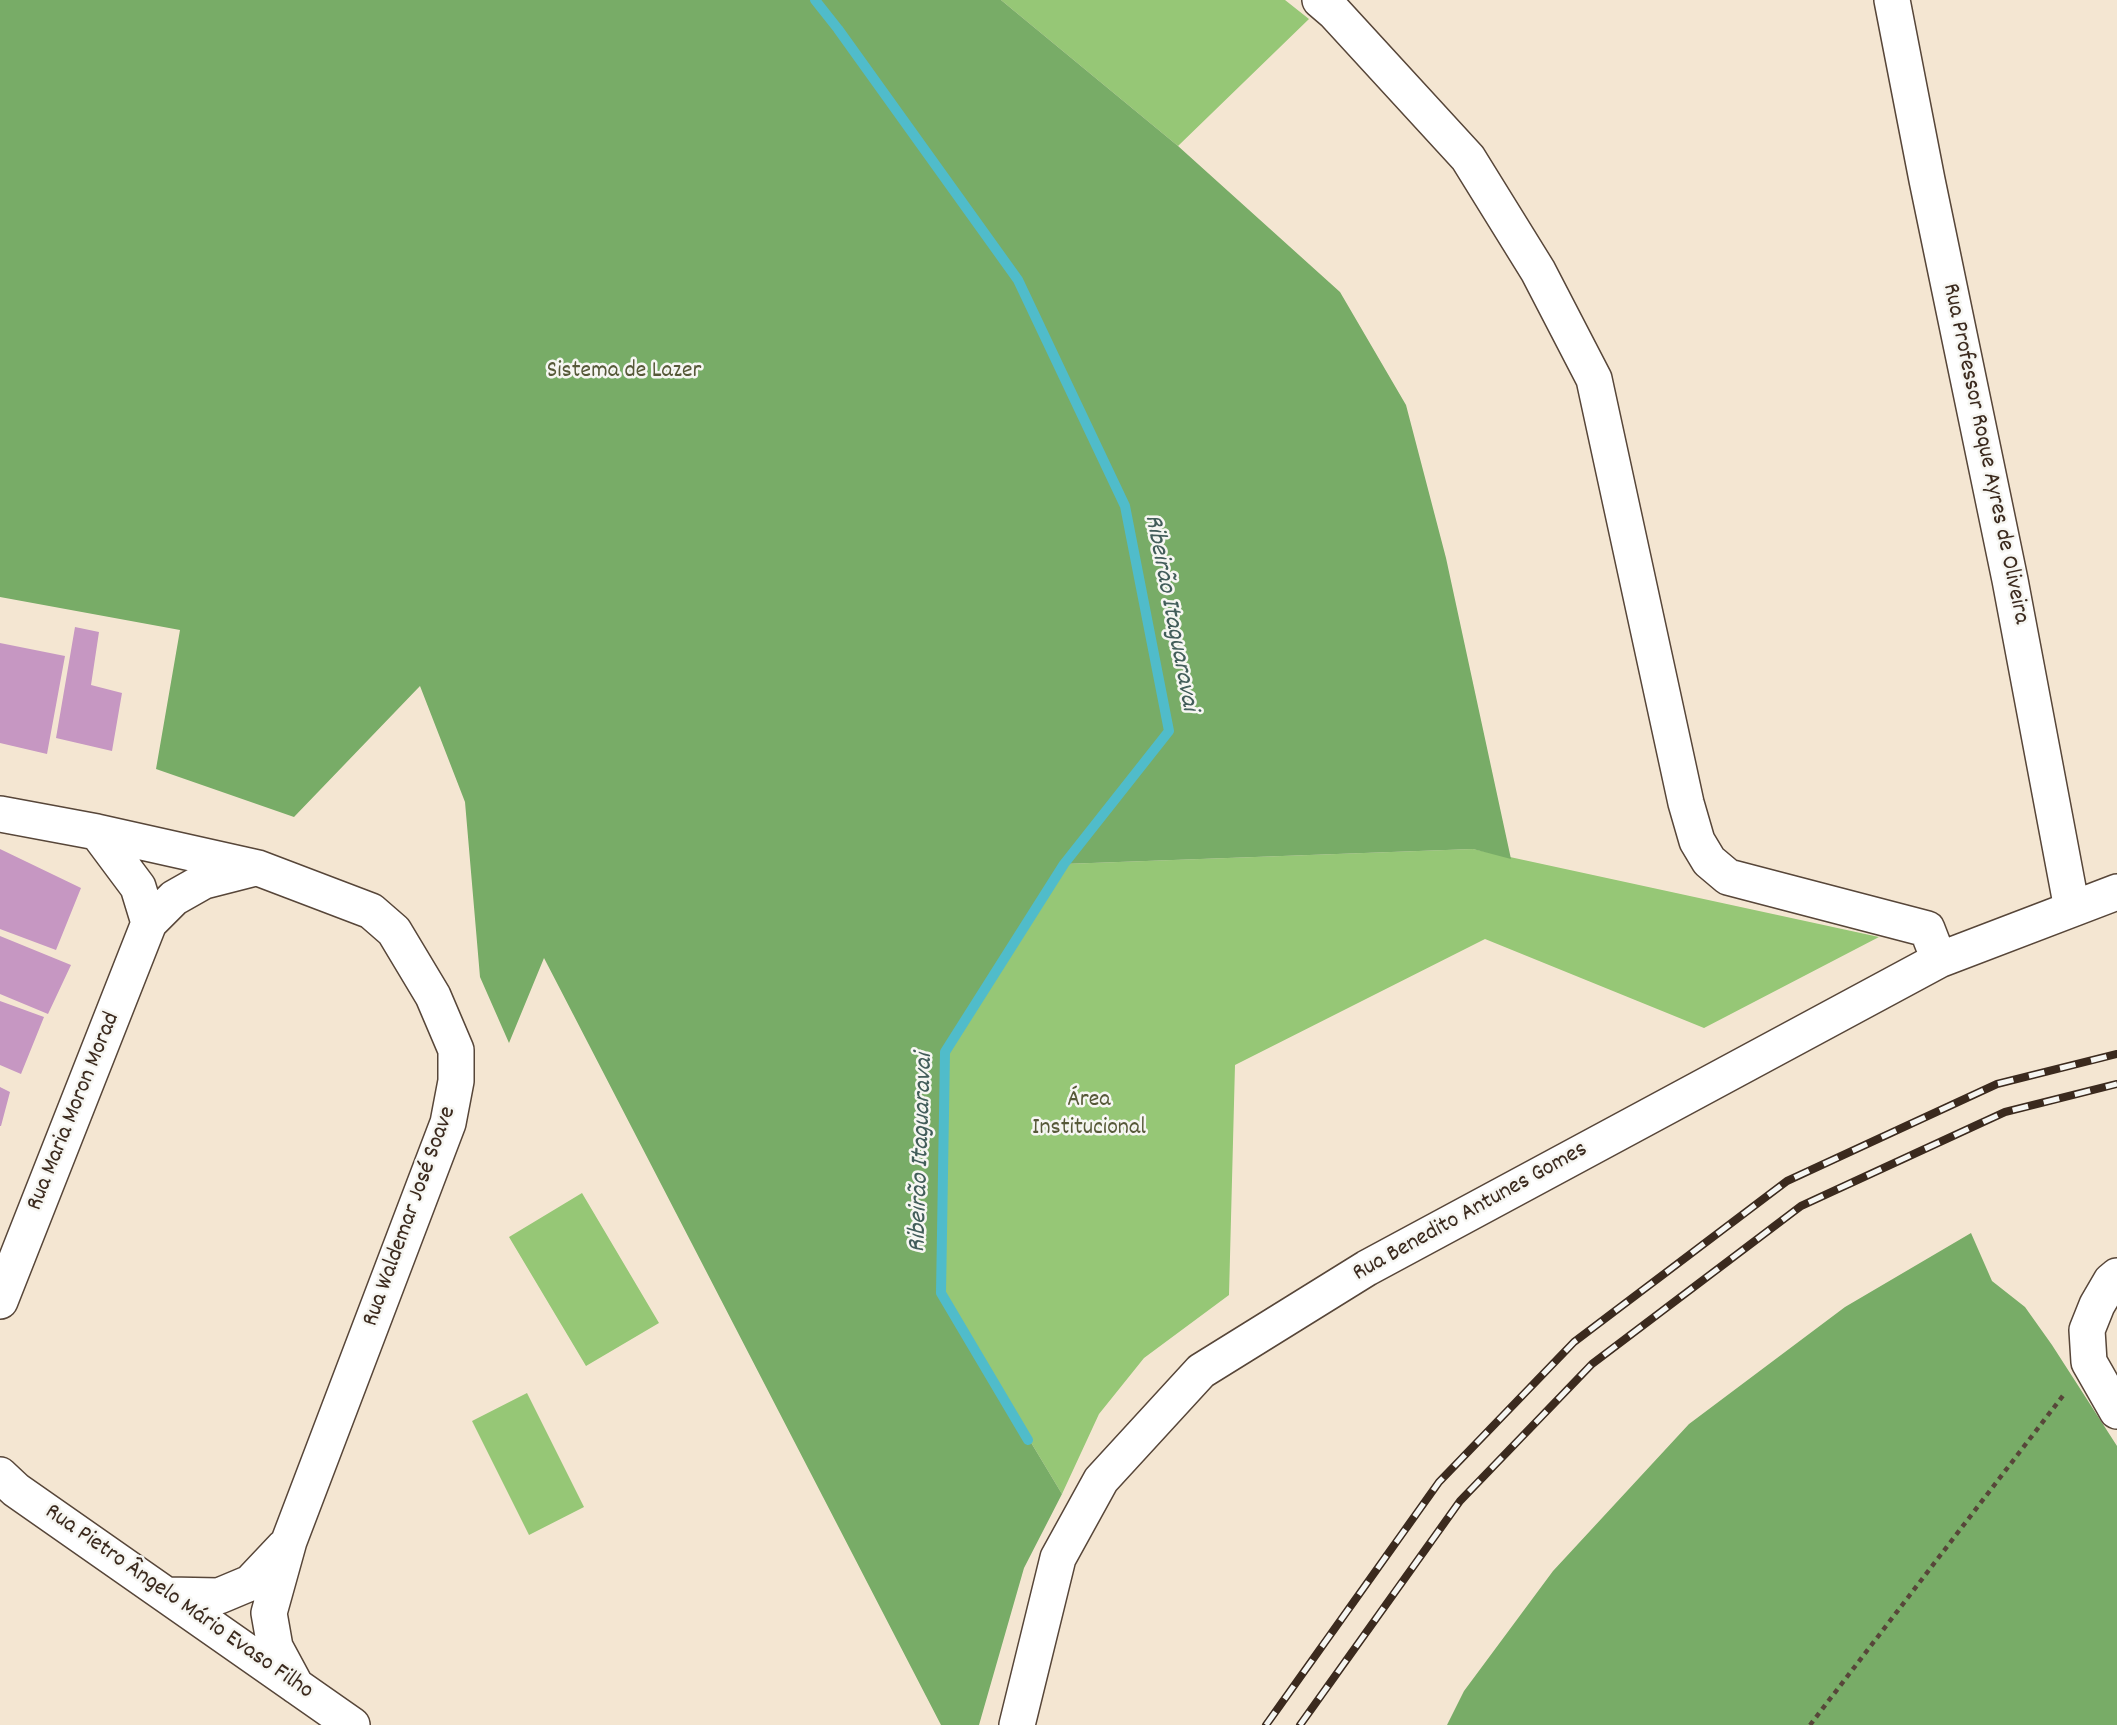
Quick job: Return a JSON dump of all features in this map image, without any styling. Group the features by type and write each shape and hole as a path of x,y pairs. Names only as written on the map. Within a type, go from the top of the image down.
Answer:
{"street":[{"name":"Rua Professor Roque Ayres de Oliveira","path":"1882,3 2010,580 2072,909"},
{"path":"1329,4 1468,158 1538,271 1594,379 1686,803 1697,841 1709,861 1728,877 1927,929 1939,960"},
{"name":"Rua Waldemar José Soave","path":"0,814 97,832 258,868 371,911 394,931 433,996 456,1049 456,1081 448,1124 289,1541 270,1613 275,1647 296,1686"},
{"path":"97,832 138,887 149,923"},
{"name":"Rua Maria Moron Morad","path":"0,1301 149,923 174,898 204,881 258,868"},
{"name":"Rua Benedito Antunes Gomes","path":"1017,1725 1058,1558 1101,1480 1201,1371 1379,1262 1939,960 2117,892"},
{"path":"2117,1276 2111,1280 2097,1305 2087,1330 2089,1362 2117,1411"},
{"name":"Rua Pietro Ângelo Mário Evaso Filho","path":"5,1485 168,1595 352,1725"},
{"name":"Rua Waldemar José Soave","path":"168,1595 219,1596 250,1583 289,1541"}],"path":[{"path":"1810,1725 2089,1362"}],"green space":[{"name":"Sistema de Lazer","path":"0,0 1001,0 1178,146 1340,292 1406,405 1446,558 1511,859 1473,849 1064,864 945,1052 941,1293 1062,1494 1024,1568 979,1725 941,1725 544,958 509,1043 480,977 465,802 420,686 294,817 156,769 180,630 0,597"},
{"path":"1001,0 1285,0 1309,19 1178,146"},
{"name":"Área Institucional","path":"1473,849 1879,937 1704,1028 1485,939 1235,1065 1229,1295 1144,1358 1099,1414 1062,1494 941,1293 945,1052 1064,864"},
{"path":"582,1193 659,1323 586,1366 509,1237"},
{"path":"1971,1233 1992,1281 2025,1307 2117,1446 2117,1725 1447,1725 1464,1691 1553,1571 1689,1424 1845,1307"},
{"path":"527,1393 584,1507 529,1535 472,1421"}],"building":[{"path":"75,627 99,632 91,685 122,693 112,751 56,738"},
{"path":"0,643 65,656 47,754 0,743"},
{"path":"0,849 81,888 56,950 0,929"},
{"path":"0,936 71,965 48,1014 0,994"},
{"path":"0,1001 44,1017 21,1074 0,1065"},
{"path":"0,1087 10,1092 1,1126 0,1126"}],"waterway":[{"name":"Ribeirão Itaguaravai","path":"815,0 1018,280 1125,506 1169,731 1064,864 945,1052 941,1293 1028,1440"}],"railway":[{"path":"1266,1725 1439,1482 1574,1342 1787,1181 1997,1084 2117,1054"},
{"path":"1300,1725 1460,1501 1592,1364 1801,1206 2005,1112 2117,1084"}]}
